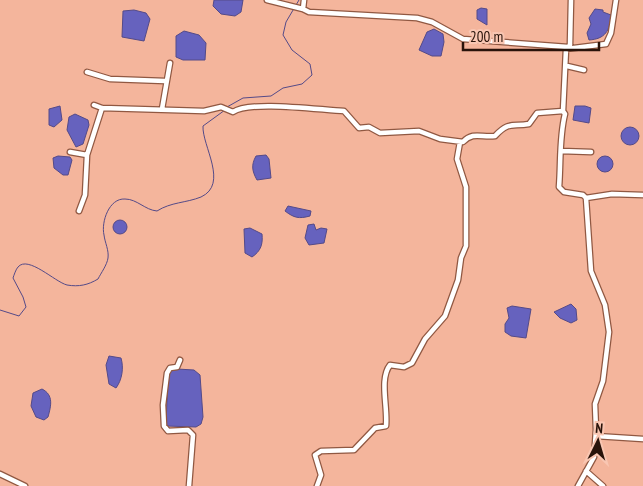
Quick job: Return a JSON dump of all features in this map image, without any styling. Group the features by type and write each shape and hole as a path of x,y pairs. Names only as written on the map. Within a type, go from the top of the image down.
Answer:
{"street":[{"path":"267,0 319,14 417,18 432,22 463,39 567,48 606,44 611,33 616,0"},
{"path":"303,9 304,0"},
{"path":"571,0 570,44 567,48 563,111 565,114 560,132 562,151 560,187 564,192 584,195 586,198 612,194 643,195"},
{"path":"162,109 165,81 170,63"},
{"path":"567,66 584,70"},
{"path":"87,72 110,79 165,81"},
{"path":"94,105 102,108 204,111 221,107 233,112 239,108 272,106 344,111 359,128 368,127 380,133 419,131 440,139 460,142 478,134 495,136 510,124 529,124 537,113 563,111"},
{"path":"79,211 85,195 87,155 102,108"},
{"path":"317,486 321,475 315,455 321,451 354,450 375,428 386,426 384,380 386,369 391,364 404,366 412,363 425,339 445,316 458,280 460,258 466,246 466,187 457,159 460,142"},
{"path":"562,151 591,152"},
{"path":"70,152 87,155"},
{"path":"578,486 594,457 596,436 594,404 603,381 609,332 605,304 591,271 586,198"},
{"path":"180,360 177,367 170,368 167,373 164,421 168,431 188,430 193,435 189,486"},
{"path":"596,436 643,439"},
{"path":"586,471 603,486"},
{"path":"0,474 24,486"}],"shaded area":[{"path":"214,0 243,0 241,12 235,16 221,14 213,6"},
{"path":"481,8 487,9 487,25 477,19 477,10"},
{"path":"595,9 603,10 603,12 611,15 610,21 608,30 603,36 589,40 587,33 591,24 589,18"},
{"path":"134,10 146,13 150,19 144,41 122,37 123,11"},
{"path":"434,29 443,34 444,42 441,56 432,56 419,50 427,32"},
{"path":"184,31 199,35 206,43 205,60 183,60 176,57 176,36"},
{"path":"60,106 62,120 54,127 49,125 49,109"},
{"path":"575,106 591,108 589,123 573,120"},
{"path":"75,114 88,120 89,125 83,144 76,147 67,130 69,117"},
{"path":"630,127 636,130 639,136 636,142 630,145 624,142 621,136 624,130"},
{"path":"266,155 269,159 271,178 257,180 253,168 254,159 256,156"},
{"path":"58,156 70,157 72,160 68,175 63,175 54,168 53,158"},
{"path":"605,156 613,164 605,172 597,164"},
{"path":"288,206 311,211 310,216 300,218 294,216 285,211"},
{"path":"117,220 123,220 127,227 123,234 117,234 113,230 113,224"},
{"path":"314,224 316,230 321,228 327,229 324,243 309,245 305,238 308,225"},
{"path":"250,228 262,234 261,247 252,257 245,253 244,229"},
{"path":"571,304 576,309 577,320 571,323 560,318 554,312"},
{"path":"512,306 531,309 526,338 511,336 505,332 505,324 509,318 507,308"},
{"path":"109,356 121,358 122,362 121,378 116,388 109,384 106,365"},
{"path":"177,369 194,370 200,375 203,417 201,424 196,427 166,426 168,372"},
{"path":"42,389 46,391 51,401 48,417 44,420 36,417 31,406 33,393"}],"waterway":[{"path":"227,107 243,98 271,96 283,88 302,84 312,75 310,64 292,50 283,35 286,22 299,0"},
{"path":"0,310 19,316 26,307 13,278 17,268 22,264 28,264 42,270 67,285 83,285 98,279 108,258 103,230 105,218 115,202 129,199 157,211 201,197 209,191 213,183 214,174 203,126 225,110"}]}
